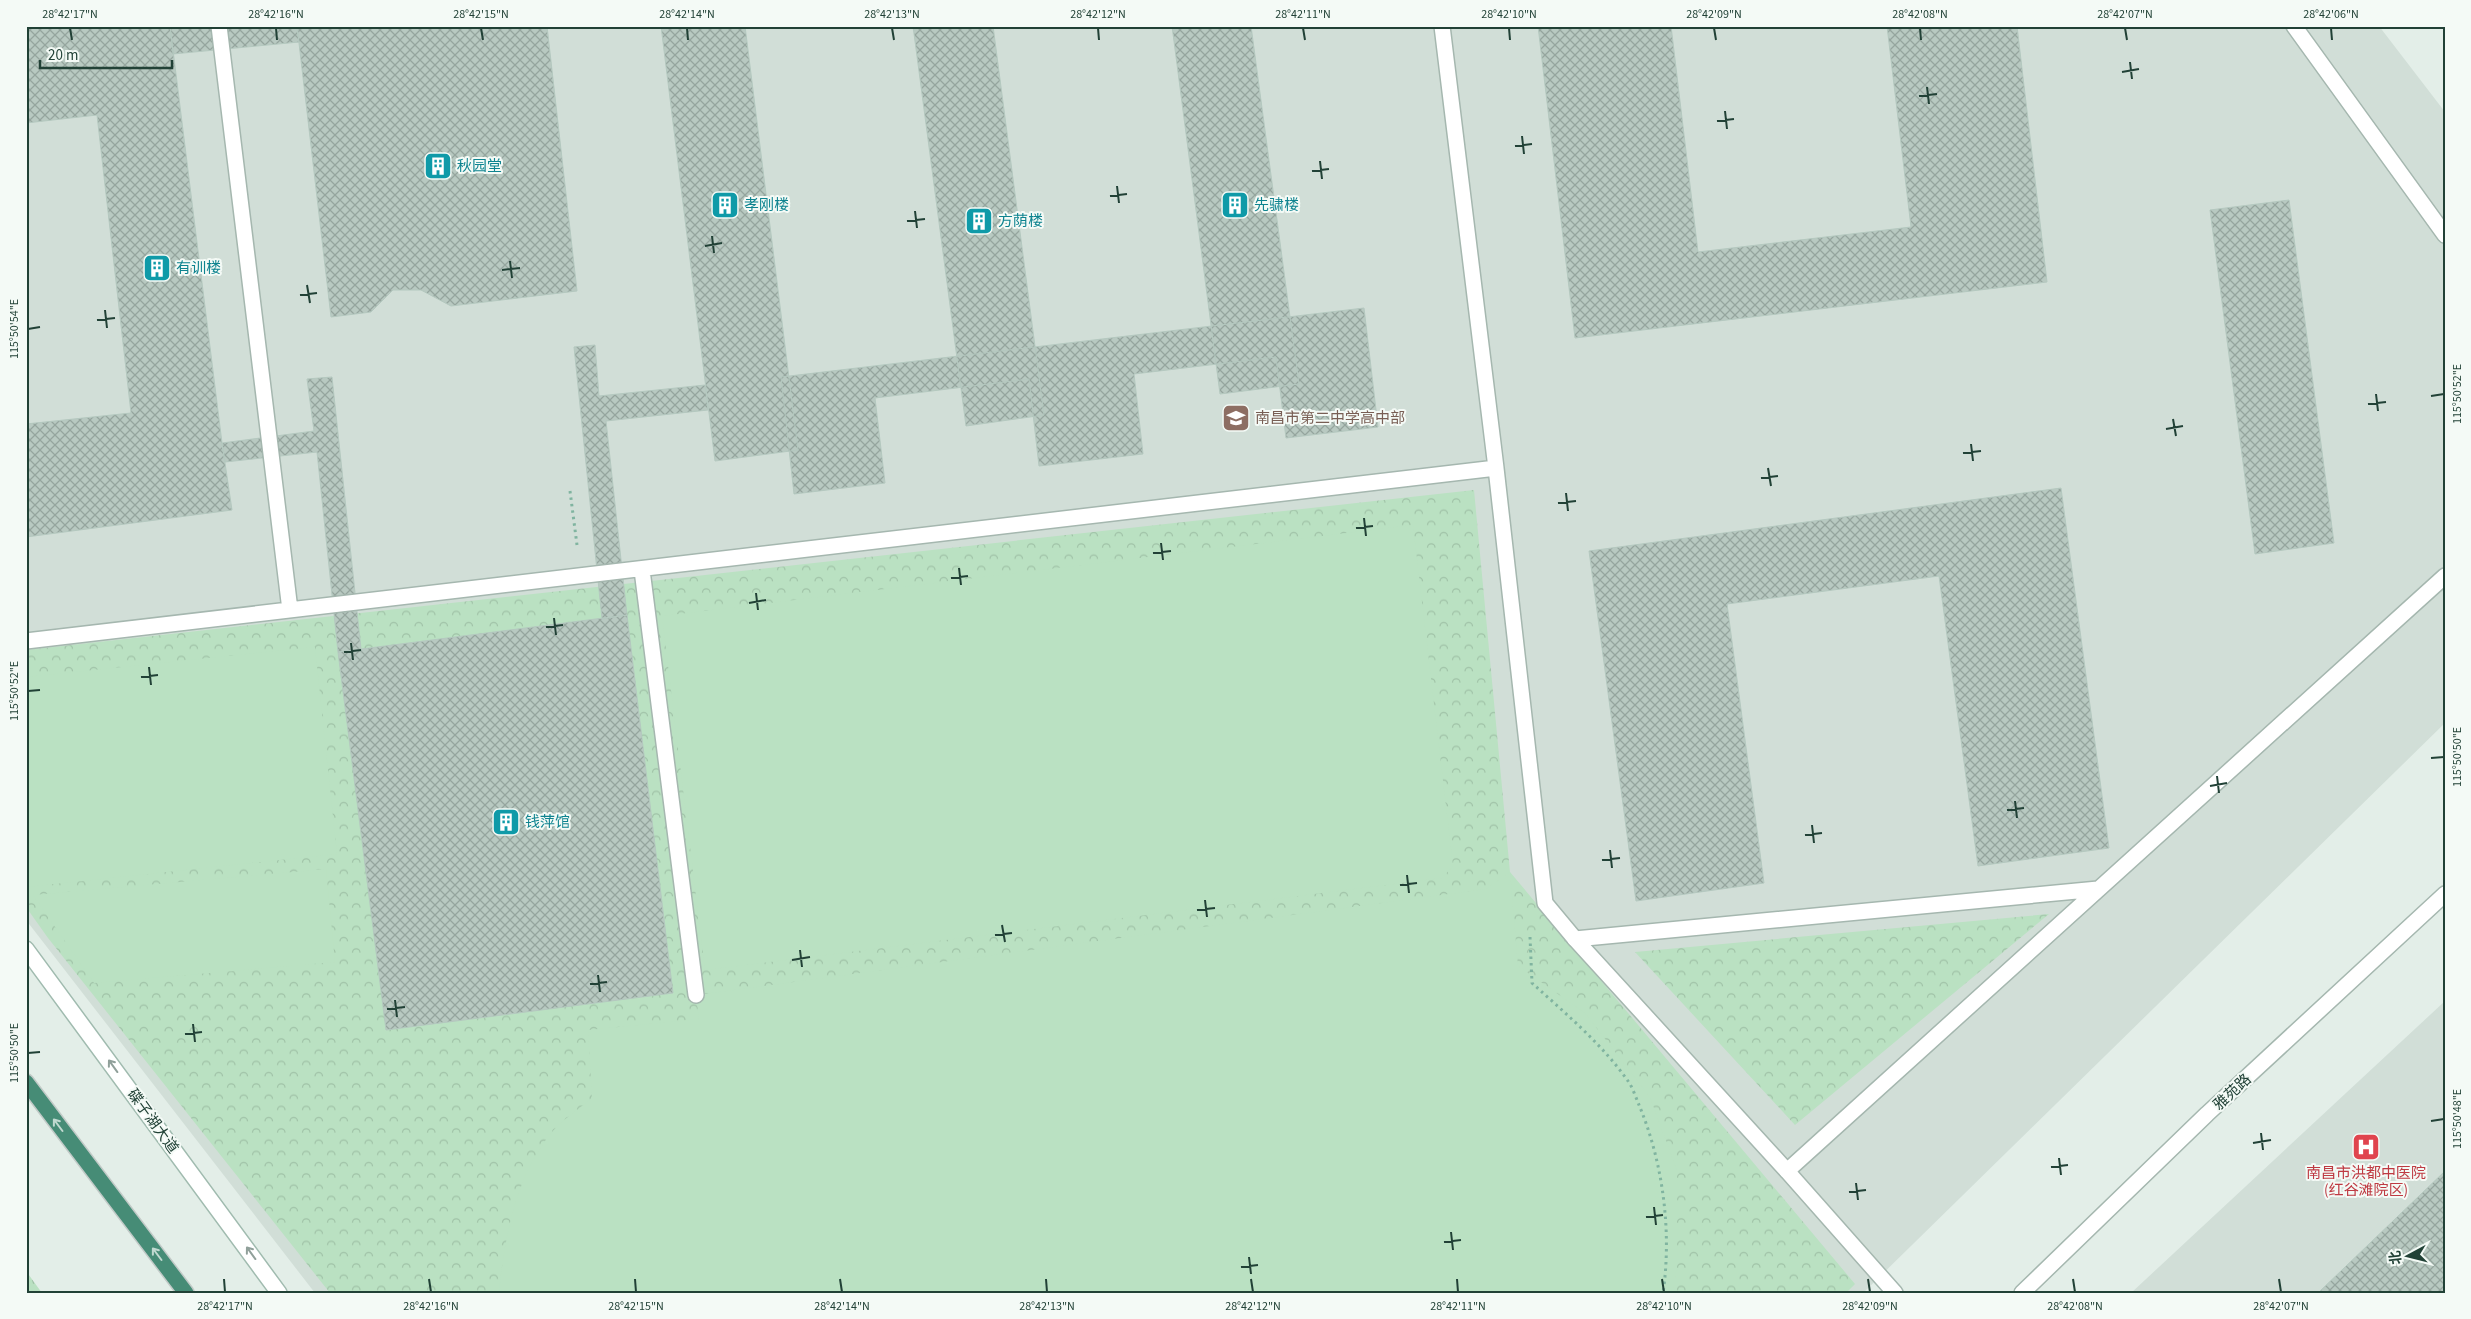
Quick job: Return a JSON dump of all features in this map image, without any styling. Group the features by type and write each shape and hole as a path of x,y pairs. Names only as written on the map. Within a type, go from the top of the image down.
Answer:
{"highway":[{"path":"26,1082 186,1293"}],"street":[{"path":"220,26 290,610"},
{"path":"1442,26 1496,468 1545,903 1575,939 1787,1171 1895,1293"},
{"path":"2294,26 2445,235"},
{"path":"26,641 1496,468"},
{"path":"642,570 696,995"},
{"path":"1787,1171 2445,576"},
{"path":"1575,939 2098,889"},
{"name":"雅苑路","path":"2022,1293 2207,1114 2445,894"},
{"name":"碟子湖大道","path":"26,949 280,1293"}],"path":[{"path":"570,491 581,577"},
{"path":"1545,903 1529,908 1532,983 1582,1028 1629,1082 1651,1135 1662,1194 1666,1247 1663,1293"}],"shaded area":[{"name":"南昌市第二中学高中部","path":"26,26 2379,26 2445,112 2445,723 1863,1293 315,1293 26,920"},
{"name":"南昌市洪都中医院 (红谷滩院区)","path":"2445,1001 2445,1293 2131,1293"}],"green space":[{"path":"1474,490 1510,872 1855,1284 1846,1293 330,1293 48,938 26,907 26,650"},
{"path":"1413,525 1453,866 1442,878 705,970 662,616"},
{"path":"315,647 337,854 26,887 26,677"},
{"path":"326,869 335,962 94,983 33,895"},
{"path":"1510,872 1518,966 1585,1013 1650,1097 1677,1171 1677,1265 1673,1293 499,1293 508,1230 520,1188 529,1169 539,1150 555,1128 592,1098 588,1030 699,1019 696,995 1486,889"},
{"path":"2049,914 1795,1125 1635,952"},
{"path":"26,1271 42,1293 26,1293"}],"building":[{"name":"有训楼","path":"26,26 170,26 232,510 26,537 26,424 131,413 97,115 26,123"},
{"path":"170,26 297,26 299,42 173,54"},
{"name":"秋园堂","path":"297,26 547,26 577,291 451,306 421,290 393,290 371,312 331,317"},
{"name":"孝刚楼","path":"661,26 745,26 798,450 715,461"},
{"name":"方荫楼","path":"913,26 993,26 1044,415 966,426"},
{"name":"先骕楼","path":"1172,26 1251,26 1299,384 1220,394"},
{"path":"1538,26 1671,26 1698,252 1911,227 1887,26 2017,26 2047,282 1575,338"},
{"path":"2289,200 2334,543 2255,554 2210,210"},
{"path":"1364,308 1378,427 1286,438 1276,357 1134,374 1143,454 1039,466 1029,379 875,398 885,483 794,494 781,377"},
{"path":"595,345 599,396 705,385 708,410 606,421 627,615 602,619 574,347"},
{"path":"332,377 361,649 338,652 317,452 225,462 222,443 314,431 307,379"},
{"path":"2061,488 2109,848 1978,866 1939,576 1727,604 1764,883 1636,901 1589,551"},
{"name":"钱萍馆","path":"627,615 673,993 386,1030 338,652"},
{"name":"南昌市洪都中医院 (红谷滩院区)","path":"2445,1171 2445,1293 2318,1293"}],"place":[{"name":"秋园堂","path":"438,166"},
{"name":"孝刚楼","path":"725,205"},
{"name":"先骕楼","path":"1235,205"},
{"name":"方荫楼","path":"979,221"},
{"name":"有训楼","path":"157,268"},
{"name":"南昌市第二中学高中部","path":"1236,418"},
{"name":"钱萍馆","path":"506,822"},
{"name":"南昌市洪都中医院 (红谷滩院区)","path":"2366,1147"}]}
